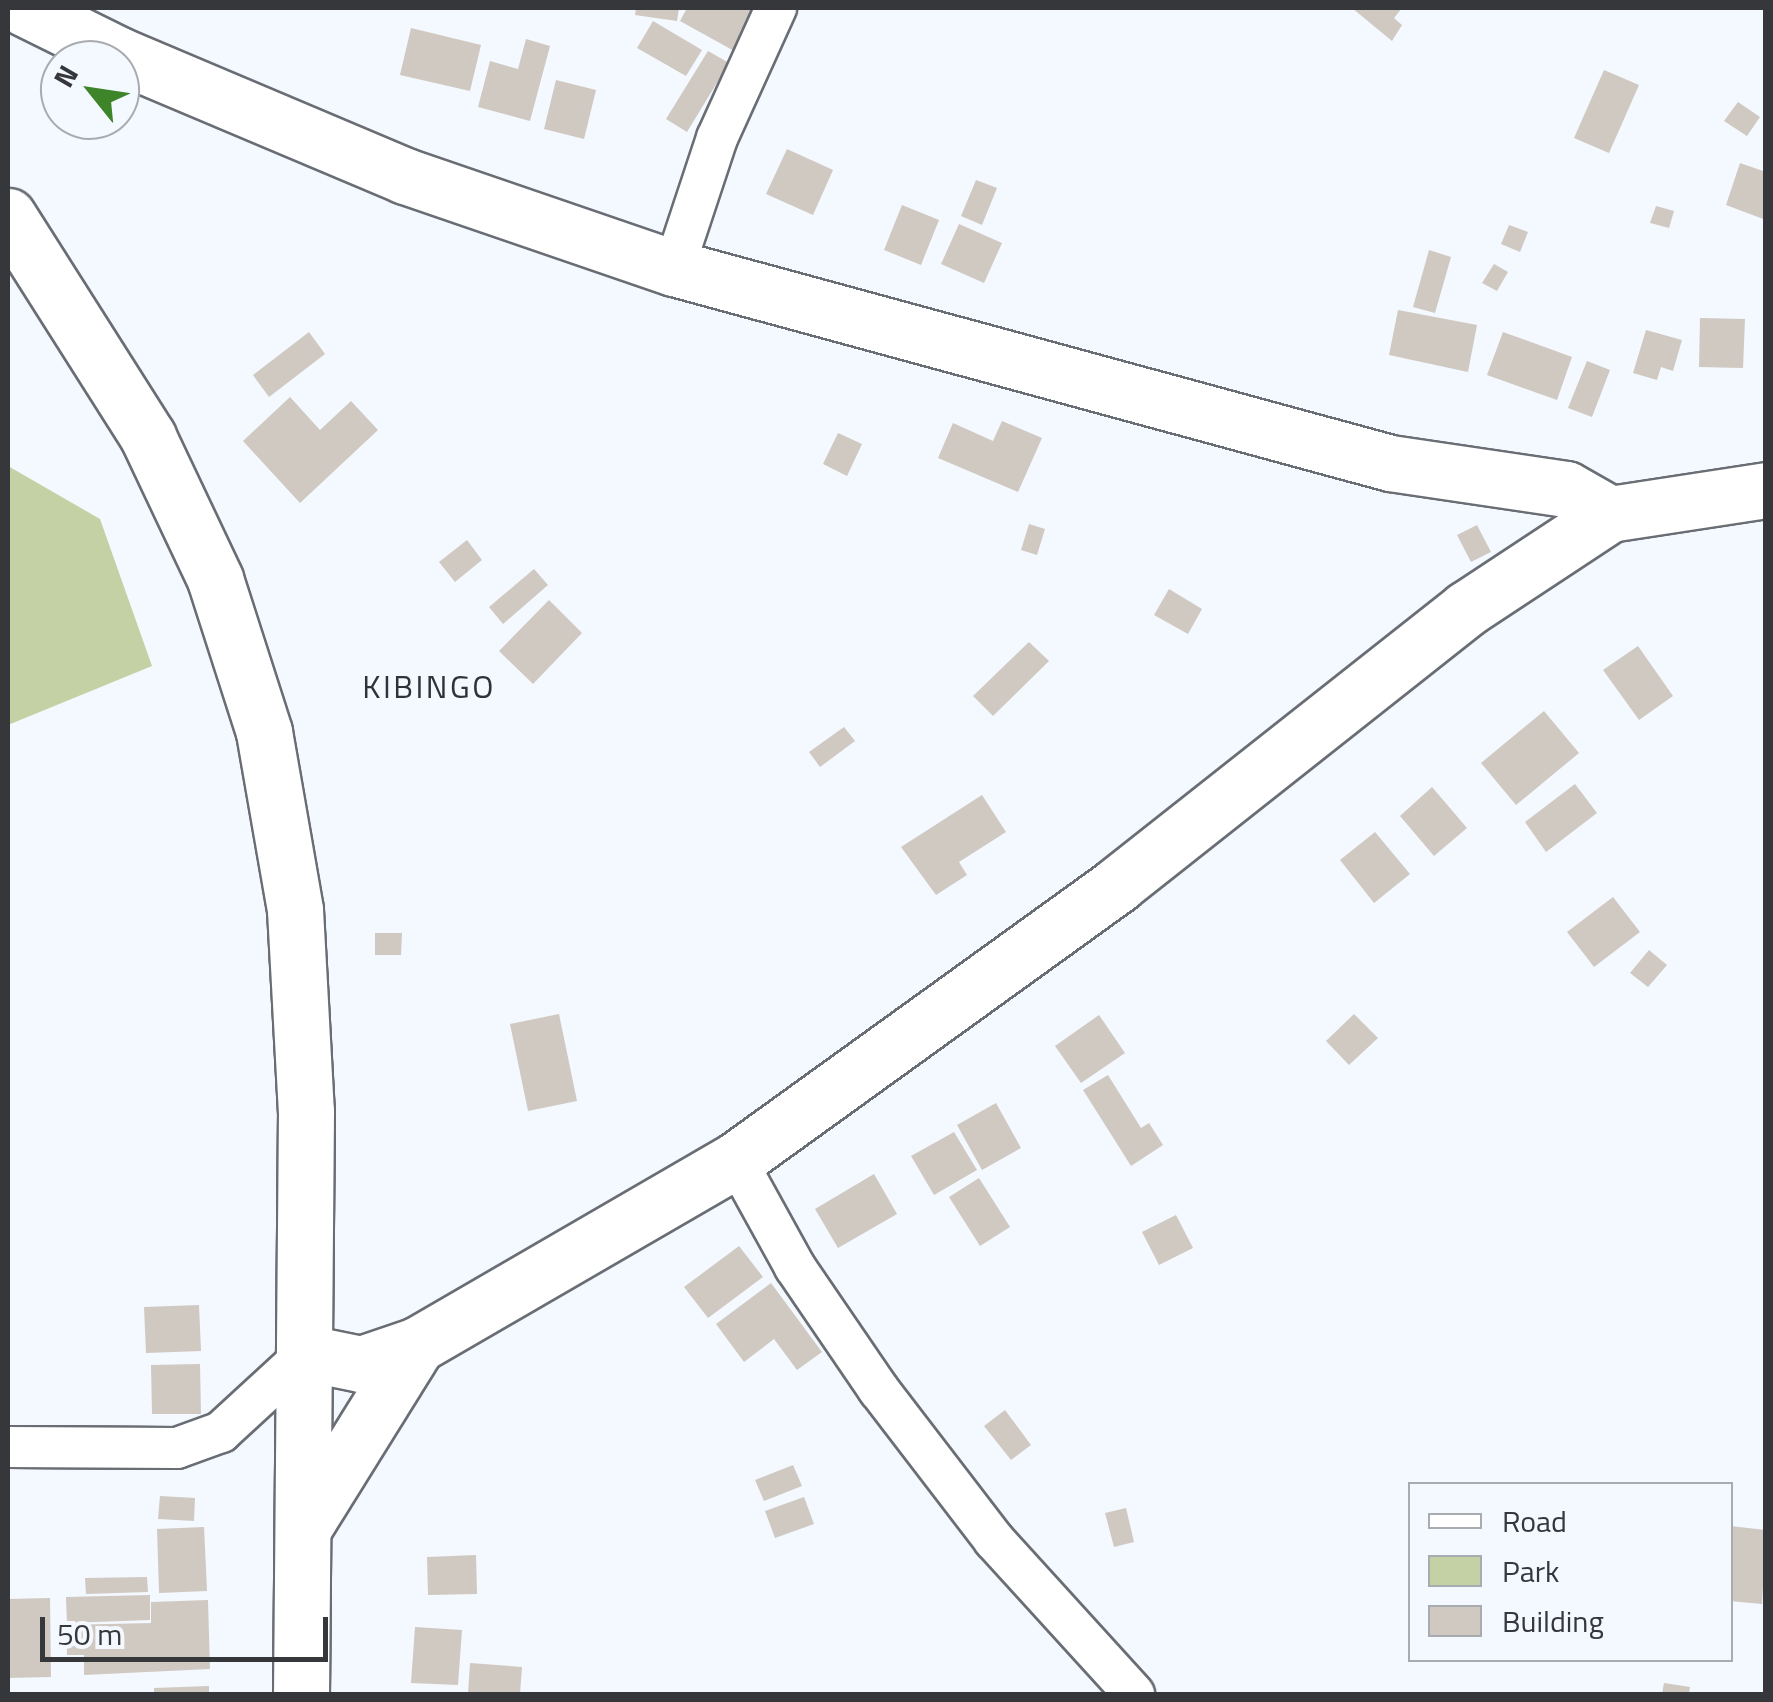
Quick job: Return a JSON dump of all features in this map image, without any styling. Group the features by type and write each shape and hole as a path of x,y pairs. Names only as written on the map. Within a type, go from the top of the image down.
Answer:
{"street":[{"path":"24,8 119,56 406,176 674,268 1390,463 1566,489 1610,514"},
{"path":"674,268 717,138 776,8"},
{"path":"8,216 148,437 215,579 264,732 295,910 306,1111 307,1352 298,1584 301,1694"},
{"path":"307,1352 361,1364 417,1345 736,1160 1118,884 1466,609 1610,514 1766,490"},
{"path":"736,1160 795,1268 879,1390 994,1540 1134,1694"},
{"path":"303,1528 417,1345"},
{"path":"8,1448 176,1448 221,1432 307,1352"}],"green space":[{"path":"8,466 100,519 152,666 8,725"}],"building":[{"path":"636,8 679,8 677,21 635,15"},
{"path":"687,8 760,8 736,52 680,21"},
{"path":"1352,8 1402,8 1394,18 1402,25 1392,41"},
{"path":"653,21 702,50 686,76 637,48"},
{"path":"411,28 481,45 470,91 400,75"},
{"path":"526,39 550,46 530,121 478,107 490,61 518,69"},
{"path":"708,51 729,63 687,132 666,119"},
{"path":"1604,70 1639,85 1609,153 1574,138"},
{"path":"556,80 596,90 584,139 544,129"},
{"path":"1738,102 1760,117 1747,136 1724,121"},
{"path":"787,149 833,170 813,215 766,194"},
{"path":"1740,163 1766,172 1766,220 1726,205"},
{"path":"976,180 997,188 982,225 961,216"},
{"path":"902,205 939,220 921,265 884,250"},
{"path":"1656,206 1674,211 1669,228 1650,223"},
{"path":"959,224 1002,243 984,283 941,264"},
{"path":"1509,225 1528,232 1520,252 1501,244"},
{"path":"1429,250 1451,257 1435,313 1413,307"},
{"path":"1494,264 1508,272 1497,291 1482,283"},
{"path":"1398,310 1477,325 1468,372 1389,355"},
{"path":"1700,318 1745,319 1743,368 1699,367"},
{"path":"1646,330 1682,340 1673,371 1661,367 1657,380 1633,373"},
{"path":"309,332 325,354 269,397 253,375"},
{"path":"1503,332 1572,357 1557,400 1487,375"},
{"path":"1587,361 1610,370 1592,417 1568,408"},
{"path":"290,397 320,430 351,401 378,430 300,503 243,441"},
{"path":"1002,421 1042,438 1018,492 938,458 953,423 993,441"},
{"path":"838,433 862,444 847,476 823,464"},
{"path":"1029,524 1045,529 1037,555 1021,550"},
{"path":"1477,525 1491,552 1471,562 1457,535"},
{"path":"467,540 482,560 455,582 439,562"},
{"path":"534,569 548,585 503,624 489,607"},
{"path":"1169,589 1202,609 1188,634 1154,615"},
{"path":"549,600 582,633 533,684 499,651"},
{"path":"1029,642 1049,661 993,716 973,696"},
{"path":"1638,646 1673,696 1639,720 1603,670"},
{"path":"1544,711 1579,753 1516,805 1481,763"},
{"path":"844,727 855,741 820,767 809,752"},
{"path":"1575,784 1597,813 1546,852 1525,822"},
{"path":"1432,787 1467,828 1434,856 1400,816"},
{"path":"982,795 1006,832 959,862 967,875 936,895 901,847"},
{"path":"1375,832 1410,874 1374,903 1340,860"},
{"path":"1613,897 1640,932 1594,967 1567,932"},
{"path":"375,933 402,933 401,955 375,955"},
{"path":"1649,950 1667,965 1648,987 1630,973"},
{"path":"559,1014 577,1101 528,1111 510,1024"},
{"path":"1354,1014 1378,1038 1349,1065 1326,1041"},
{"path":"1099,1015 1125,1053 1081,1083 1055,1046"},
{"path":"1108,1075 1141,1128 1149,1123 1163,1145 1131,1166 1083,1090"},
{"path":"996,1103 1021,1148 982,1170 957,1125"},
{"path":"954,1132 977,1170 934,1195 911,1156"},
{"path":"874,1174 897,1214 838,1248 815,1209"},
{"path":"979,1178 1010,1227 980,1246 949,1197"},
{"path":"1176,1215 1193,1248 1159,1265 1142,1232"},
{"path":"739,1246 763,1277 708,1318 684,1287"},
{"path":"771,1283 822,1352 797,1370 774,1339 744,1362 716,1324"},
{"path":"199,1305 201,1351 146,1353 144,1307"},
{"path":"200,1364 201,1414 152,1414 151,1365"},
{"path":"1005,1410 1031,1445 1011,1460 984,1426"},
{"path":"793,1465 802,1486 764,1501 755,1480"},
{"path":"160,1496 195,1498 194,1521 158,1519"},
{"path":"804,1497 814,1524 775,1538 765,1511"},
{"path":"1126,1508 1134,1542 1114,1547 1105,1513"},
{"path":"1733,1526 1766,1530 1762,1604 1733,1601"},
{"path":"204,1527 207,1591 159,1593 157,1529"},
{"path":"476,1555 477,1594 428,1595 427,1557"},
{"path":"147,1577 148,1592 86,1594 85,1578"},
{"path":"150,1595 150,1620 67,1623 66,1597"},
{"path":"50,1598 51,1677 8,1678 8,1599"},
{"path":"208,1600 210,1669 84,1675 84,1655 67,1655 66,1625 151,1623 151,1602"},
{"path":"415,1627 462,1630 458,1685 411,1683"},
{"path":"470,1663 522,1667 520,1694 468,1694"},
{"path":"1664,1683 1690,1687 1689,1694 1662,1694"},
{"path":"209,1686 209,1694 154,1694 154,1688"}],"district":[{"name":"KIBINGO","path":"429,686"}]}
